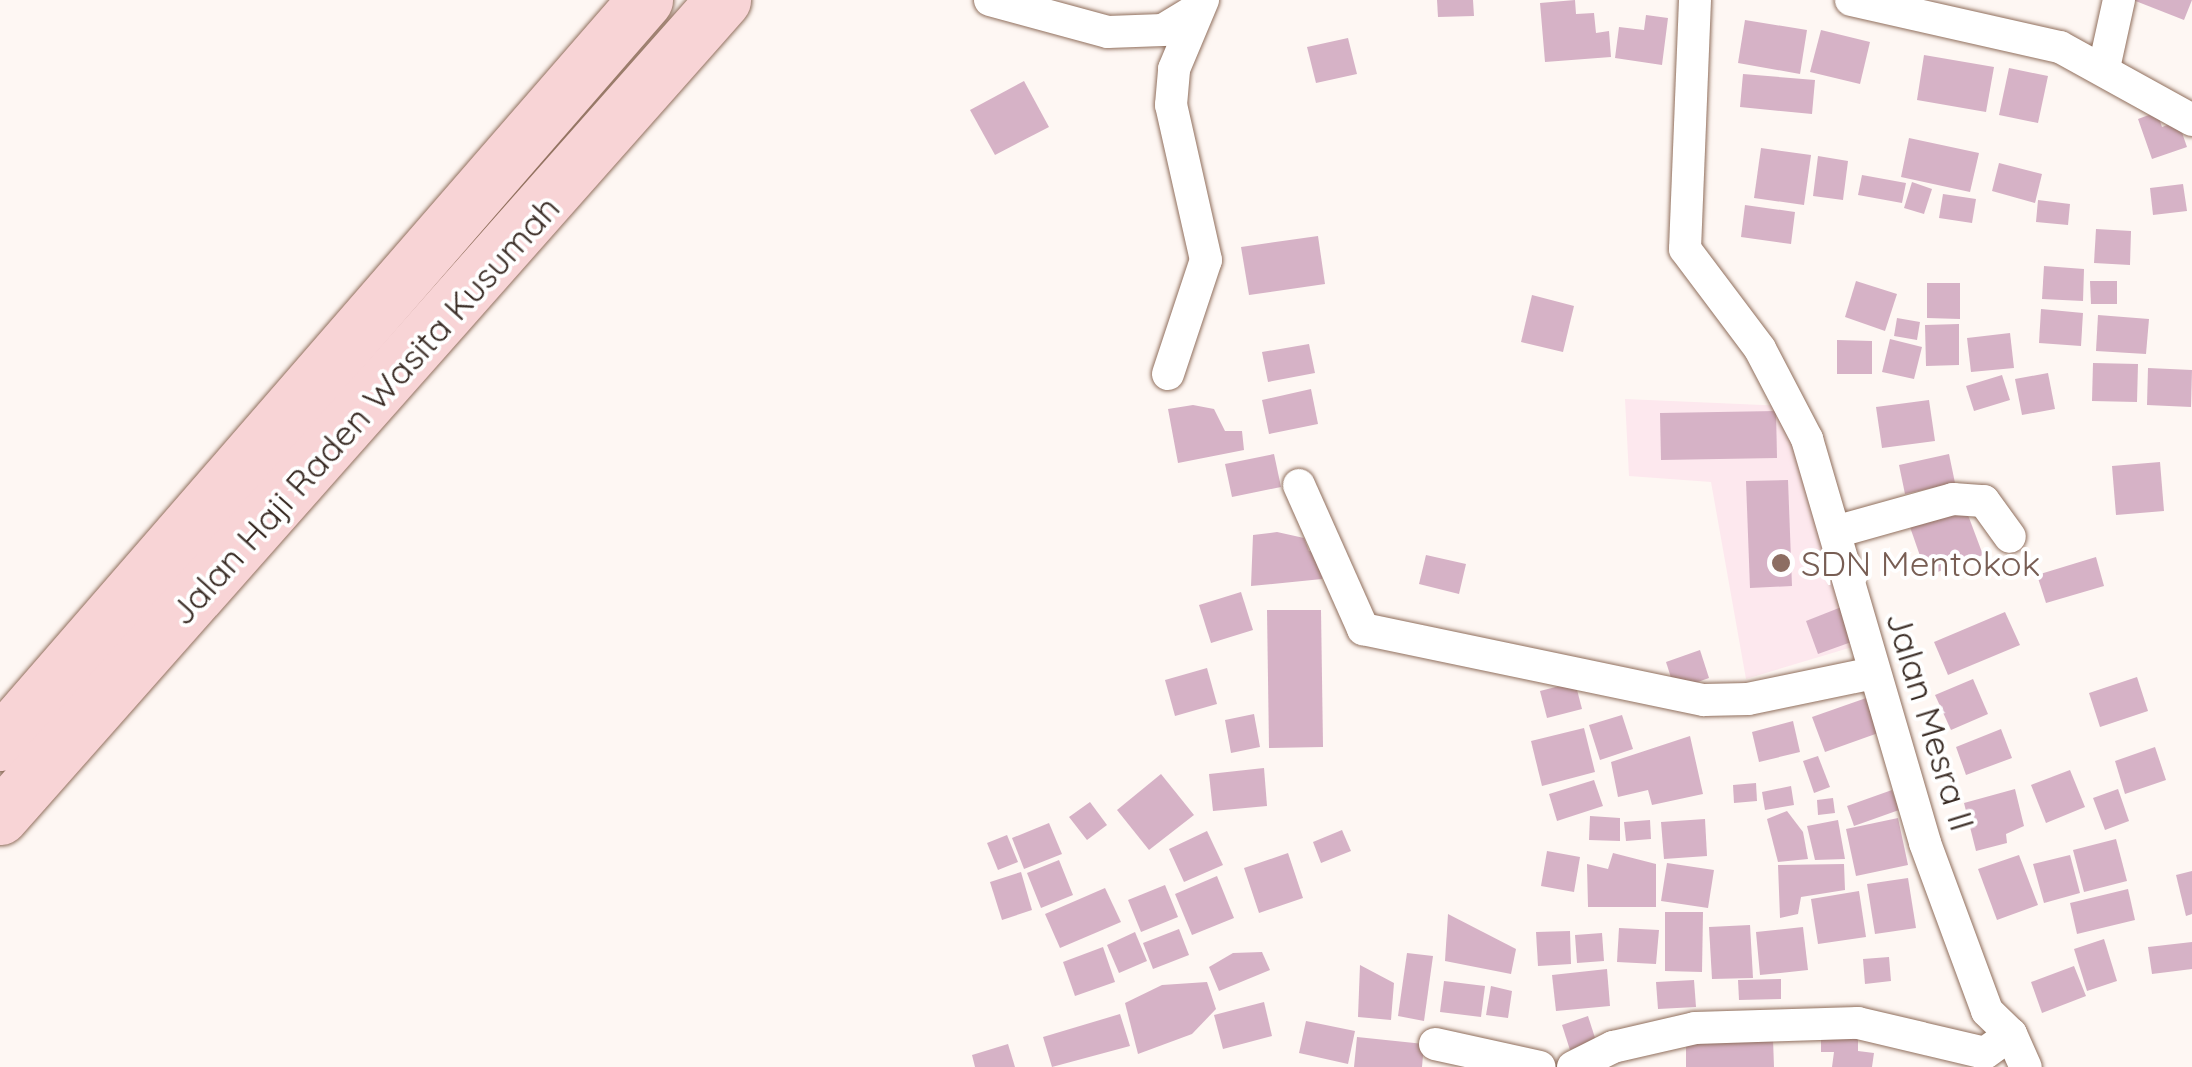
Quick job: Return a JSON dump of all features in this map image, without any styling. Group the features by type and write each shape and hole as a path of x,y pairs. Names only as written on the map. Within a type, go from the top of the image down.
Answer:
{"highway":[{"name":"Jalan Haji Raden Wasita Kusumah","path":"0,743 645,0"},
{"name":"Jalan Haji Raden Wasita Kusumah","path":"0,817 724,0"}],"street":[{"path":"990,0 1108,32 1163,30 1201,4"},
{"name":"Jalan Mesra II","path":"1696,0 1685,249 1782,387 1835,532 1874,673 1960,942 1987,1011 2011,1034 2026,1067"},
{"path":"1850,0 2060,47 2192,120"},
{"path":"2104,68 2119,0"},
{"path":"1168,374 1206,260 1171,105 1174,69 1201,4"},
{"path":"1299,485 1362,628 1704,700 1748,699 1874,673"},
{"path":"1835,532 1953,500 1984,501 2010,537"},
{"path":"1573,1067 1624,1044 1696,1028 1858,1024 1985,1053 2011,1034"},
{"path":"1435,1044 1540,1067"}],"shaded area":[{"name":"SDN Mentokok","path":"1625,399 1787,406 1859,645 1746,679 1711,482 1629,476"}],"building":[{"path":"1437,0 1473,0 1474,16 1438,17"},
{"path":"1575,0 1576,14 1594,13 1596,33 1609,31 1611,57 1545,62 1540,3"},
{"path":"2133,0 2192,0 2184,20"},
{"path":"1646,15 1668,18 1662,65 1615,58 1619,27 1644,30"},
{"path":"1745,20 1807,30 1800,74 1738,63"},
{"path":"1821,30 1870,42 1860,84 1810,72"},
{"path":"1348,38 1357,74 1316,83 1307,47"},
{"path":"1924,55 1994,67 1986,112 1917,100"},
{"path":"2009,68 2048,76 2038,123 1999,115"},
{"path":"1743,74 1815,80 1812,114 1740,107"},
{"path":"1024,81 1049,127 995,155 970,110"},
{"path":"2157,112 2162,127 2178,121 2187,147 2152,159 2138,119"},
{"path":"1909,138 1979,153 1970,192 1901,177"},
{"path":"1761,148 1811,155 1804,205 1754,198"},
{"path":"1818,156 1848,161 1843,200 1813,196"},
{"path":"1999,163 2042,174 2035,203 1992,191"},
{"path":"1862,175 1906,183 1902,203 1858,195"},
{"path":"1912,182 1932,189 1924,214 1904,208"},
{"path":"2183,184 2187,211 2153,215 2150,188"},
{"path":"1943,194 1976,199 1972,223 1939,218"},
{"path":"2038,200 2070,204 2068,225 2036,222"},
{"path":"1745,205 1795,212 1791,244 1741,237"},
{"path":"2096,229 2131,231 2130,265 2094,263"},
{"path":"1318,236 1325,284 1249,295 1241,247"},
{"path":"2044,266 2084,269 2083,301 2042,299"},
{"path":"1856,281 1897,294 1885,331 1845,317"},
{"path":"2090,281 2117,281 2117,304 2091,304"},
{"path":"1927,283 1960,283 1960,319 1927,318"},
{"path":"1532,295 1574,306 1563,352 1521,342"},
{"path":"2041,309 2083,313 2081,346 2039,343"},
{"path":"2098,315 2149,319 2146,354 2096,351"},
{"path":"1897,318 1920,322 1917,340 1894,336"},
{"path":"1959,324 1959,365 1926,366 1925,325"},
{"path":"2010,333 2014,368 1971,372 1967,338"},
{"path":"1890,339 1922,347 1914,379 1882,372"},
{"path":"1837,340 1872,341 1872,374 1837,374"},
{"path":"1309,344 1315,373 1268,382 1262,352"},
{"path":"2093,363 2138,364 2137,402 2092,401"},
{"path":"2148,368 2192,370 2191,407 2147,405"},
{"path":"2048,373 2055,409 2022,415 2015,379"},
{"path":"2002,375 2010,400 1974,411 1966,386"},
{"path":"1311,389 1318,424 1269,434 1262,400"},
{"path":"1929,400 1935,441 1882,448 1876,407"},
{"path":"1193,405 1214,409 1225,431 1242,431 1244,450 1178,463 1168,409"},
{"path":"1776,411 1777,458 1661,460 1660,413"},
{"path":"1274,454 1281,487 1232,497 1225,464"},
{"path":"1949,454 1955,483 1905,494 1899,465"},
{"path":"2160,462 2164,511 2116,515 2112,466"},
{"path":"1788,480 1792,586 1750,588 1746,481"},
{"path":"1965,507 1983,555 1927,576 1910,527"},
{"path":"1277,532 1304,538 1309,551 1323,553 1322,579 1251,586 1253,535"},
{"path":"1426,555 1466,564 1459,594 1419,584"},
{"path":"2096,557 2104,586 2046,603 2037,575"},
{"path":"1241,592 1253,630 1211,643 1199,605"},
{"path":"1844,606 1857,640 1818,654 1806,621"},
{"path":"1267,610 1321,610 1323,747 1269,748"},
{"path":"2005,612 2020,645 1948,675 1934,642"},
{"path":"1700,650 1709,678 1675,690 1666,662"},
{"path":"1207,668 1217,704 1175,716 1165,680"},
{"path":"2137,677 2148,711 2100,727 2089,693"},
{"path":"1973,679 1988,714 1951,730 1935,695"},
{"path":"1575,682 1582,709 1547,718 1540,691"},
{"path":"1869,697 1881,732 1825,752 1812,717"},
{"path":"1254,714 1260,747 1231,753 1225,720"},
{"path":"1622,715 1633,749 1600,760 1589,725"},
{"path":"1793,721 1800,752 1759,762 1752,732"},
{"path":"1584,728 1595,772 1542,786 1531,741"},
{"path":"2001,729 2012,758 1966,775 1956,747"},
{"path":"1690,736 1703,794 1652,805 1648,790 1618,797 1611,762"},
{"path":"2155,747 2166,780 2125,794 2115,761"},
{"path":"1818,756 1830,787 1814,793 1803,761"},
{"path":"1264,768 1267,806 1213,811 1209,774"},
{"path":"2070,770 2085,807 2046,823 2031,785"},
{"path":"1161,774 1194,815 1149,850 1117,810"},
{"path":"1594,780 1603,806 1557,821 1549,794"},
{"path":"1756,783 1757,801 1734,803 1733,785"},
{"path":"1791,786 1794,805 1765,810 1762,792"},
{"path":"2015,789 2024,826 2006,834 2007,843 1976,851 1964,803"},
{"path":"2118,789 2129,821 2105,830 2093,798"},
{"path":"1892,790 1899,810 1854,826 1847,806"},
{"path":"1833,798 1835,813 1818,815 1817,800"},
{"path":"1090,802 1107,825 1087,840 1069,817"},
{"path":"1787,811 1803,832 1808,859 1778,862 1767,819"},
{"path":"1590,816 1620,818 1620,841 1589,840"},
{"path":"1898,818 1908,865 1856,876 1846,829"},
{"path":"1705,819 1707,856 1664,859 1661,822"},
{"path":"1650,820 1651,839 1626,841 1624,822"},
{"path":"1838,820 1845,859 1815,860 1807,826"},
{"path":"1049,823 1062,854 1024,869 1012,838"},
{"path":"1342,830 1351,851 1321,863 1313,842"},
{"path":"1207,831 1223,865 1184,882 1169,849"},
{"path":"1007,835 1018,862 998,870 987,843"},
{"path":"2116,839 2127,881 2084,892 2073,850"},
{"path":"1547,851 1580,857 1574,892 1541,886"},
{"path":"1288,853 1303,898 1259,913 1244,868"},
{"path":"1613,853 1656,864 1656,907 1588,907 1587,864 1608,869"},
{"path":"2019,855 2038,905 1997,920 1978,869"},
{"path":"2070,855 2080,893 2044,903 2033,864"},
{"path":"1059,860 1073,895 1041,908 1027,873"},
{"path":"1667,863 1714,870 1708,908 1661,901"},
{"path":"1844,864 1845,890 1801,897 1798,914 1780,918 1778,865"},
{"path":"2192,871 2192,914 2186,916 2176,875"},
{"path":"1021,872 1032,910 1002,920 990,882"},
{"path":"1217,876 1234,918 1192,935 1175,894"},
{"path":"1908,878 1916,928 1875,934 1867,884"},
{"path":"1165,885 1178,917 1141,932 1128,900"},
{"path":"1105,888 1121,922 1060,948 1045,914"},
{"path":"2128,889 2135,920 2077,934 2070,903"},
{"path":"1859,891 1866,937 1818,944 1811,899"},
{"path":"1665,912 1703,912 1702,972 1665,971"},
{"path":"1448,914 1516,949 1511,974 1445,961"},
{"path":"1750,925 1753,978 1712,979 1709,927"},
{"path":"1803,927 1808,970 1760,975 1756,932"},
{"path":"1619,928 1659,930 1656,964 1617,962"},
{"path":"1179,929 1189,955 1153,969 1143,943"},
{"path":"1570,931 1571,964 1538,966 1536,932"},
{"path":"1135,932 1147,961 1119,973 1107,945"},
{"path":"1602,933 1604,961 1577,963 1575,935"},
{"path":"2104,939 2117,981 2087,991 2074,949"},
{"path":"2192,942 2192,969 2152,974 2148,947"},
{"path":"1103,947 1115,982 1075,996 1063,962"},
{"path":"1262,952 1270,970 1219,991 1209,967 1233,953"},
{"path":"1407,953 1433,956 1424,1021 1398,1016"},
{"path":"1889,957 1891,981 1865,984 1863,959"},
{"path":"1360,965 1394,983 1391,1020 1358,1017"},
{"path":"2074,966 2086,996 2042,1013 2031,982"},
{"path":"1607,969 1610,1006 1556,1011 1552,975"},
{"path":"1781,979 1781,999 1739,1000 1738,980"},
{"path":"1694,980 1696,1007 1658,1009 1656,982"},
{"path":"1444,981 1485,986 1481,1017 1440,1012"},
{"path":"1207,982 1216,1009 1192,1034 1138,1054 1125,1003 1162,985"},
{"path":"1491,986 1512,991 1508,1018 1486,1015"},
{"path":"1264,1002 1272,1036 1223,1049 1214,1015"},
{"path":"1120,1014 1130,1046 1052,1067 1043,1037"},
{"path":"1588,1016 1596,1041 1570,1050 1562,1025"},
{"path":"1306,1021 1355,1031 1348,1064 1299,1053"},
{"path":"1821,1027 1858,1027 1858,1051 1874,1053 1872,1067 1832,1067 1834,1052 1821,1052"},
{"path":"1357,1037 1424,1044 1422,1067 1354,1067"},
{"path":"1773,1039 1774,1067 1686,1067 1686,1041"},
{"path":"1008,1044 1015,1067 975,1067 972,1055"}],"place":[{"name":"SDN Mentokok","path":"1781,563"}]}
